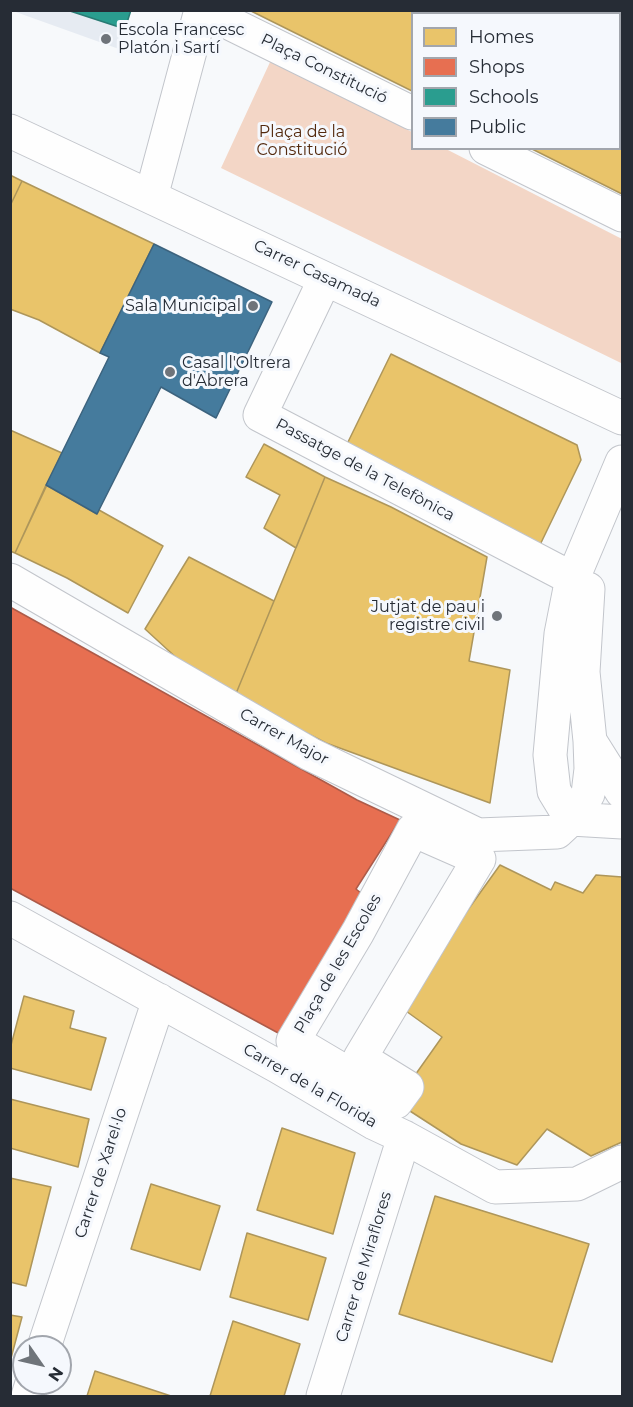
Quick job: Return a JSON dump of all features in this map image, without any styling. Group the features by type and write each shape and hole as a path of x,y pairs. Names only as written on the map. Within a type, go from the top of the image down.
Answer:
{"street":[{"name":"Plaça Constitució","path":"202,10 411,112"},
{"path":"151,197 202,10"},
{"name":"Carrer Casamada","path":"10,131 622,418"},
{"path":"490,150 622,215"},
{"name":"Passatge de la Telefònica","path":"326,279 260,415 573,579"},
{"path":"571,819 554,791 550,755 561,634 573,579 622,462"},
{"path":"571,819 588,794 591,769 582,672 587,597 604,508"},
{"name":"Carrer Major","path":"10,580 310,754 478,835 557,832 571,819"},
{"path":"590,741 622,792"},
{"path":"571,819 622,822"},
{"name":"Plaça de les Escoles","path":"412,830 479,859 360,1058 407,1087 396,1102 293,1041 358,932 412,830"},
{"name":"Carrer de la Florida","path":"10,918 374,1123 495,1187 577,1184 622,1162"},
{"name":"Carrer de Xarel·lo","path":"48,1335 159,1000"},
{"name":"Carrer de Miraflores","path":"323,1396 404,1137"}],"shaded area":[{"name":"Escola Francesc Platón i Sartí","path":"13,11 131,11 119,49"}],"green space":[{"name":"Plaça de la Constitució","path":"271,60 411,131 411,150 448,150 622,239 621,363 221,168"}],"building: Homes":[{"path":"249,10 622,10 622,194 534,150 621,150 621,12 411,12 411,91"},
{"path":"10,175 22,181 10,206"},
{"path":"22,181 154,244 100,353 39,320 10,309 10,206"},
{"path":"391,354 577,445 581,460 538,549 347,444"},
{"path":"10,430 62,453 15,553 10,551"},
{"path":"264,444 325,477 296,548 264,528 280,495 246,477"},
{"path":"325,477 391,507 487,557 469,661 510,670 490,803 326,743 235,696"},
{"path":"46,485 97,514 99,510 163,546 128,613 67,578 15,553"},
{"path":"189,557 274,601 235,696 181,662 145,629"},
{"path":"500,865 551,890 555,882 583,893 596,875 622,877 622,1142 591,1156 547,1129 517,1165 461,1144 396,1102 442,1037 399,1006"},
{"path":"24,996 74,1011 70,1028 106,1038 91,1090 10,1068 10,1049"},
{"path":"10,1099 89,1119 78,1167 10,1148"},
{"path":"282,1128 355,1153 333,1234 257,1210"},
{"path":"10,1178 51,1187 26,1286 10,1282"},
{"path":"151,1184 220,1206 200,1270 131,1249"},
{"path":"435,1196 589,1244 552,1362 399,1314"},
{"path":"247,1233 326,1258 308,1320 230,1297"},
{"path":"10,1315 22,1317 17,1335 12,1335 10,1362"},
{"path":"233,1321 300,1344 284,1396 210,1396"},
{"path":"95,1371 171,1396 87,1396"}],"building: Shops":[{"path":"10,607 357,800 400,820 356,889 374,904 293,1041 10,888"}],"building: Schools":[{"path":"67,10 131,10 125,29"}],"building: Public":[{"name":"Casal l'Oltrera d'Abrera","path":"154,244 272,302 216,418 161,387 97,514 46,485 109,357 100,353"}],"place":[{"name":"Escola Francesc Platón i Sartí","path":"106,39"},
{"name":"Sala Municipal","path":"253,306"},
{"name":"Casal l'Oltrera d'Abrera","path":"170,372"},
{"name":"Jutjat de pau i registre civil","path":"497,616"}]}
